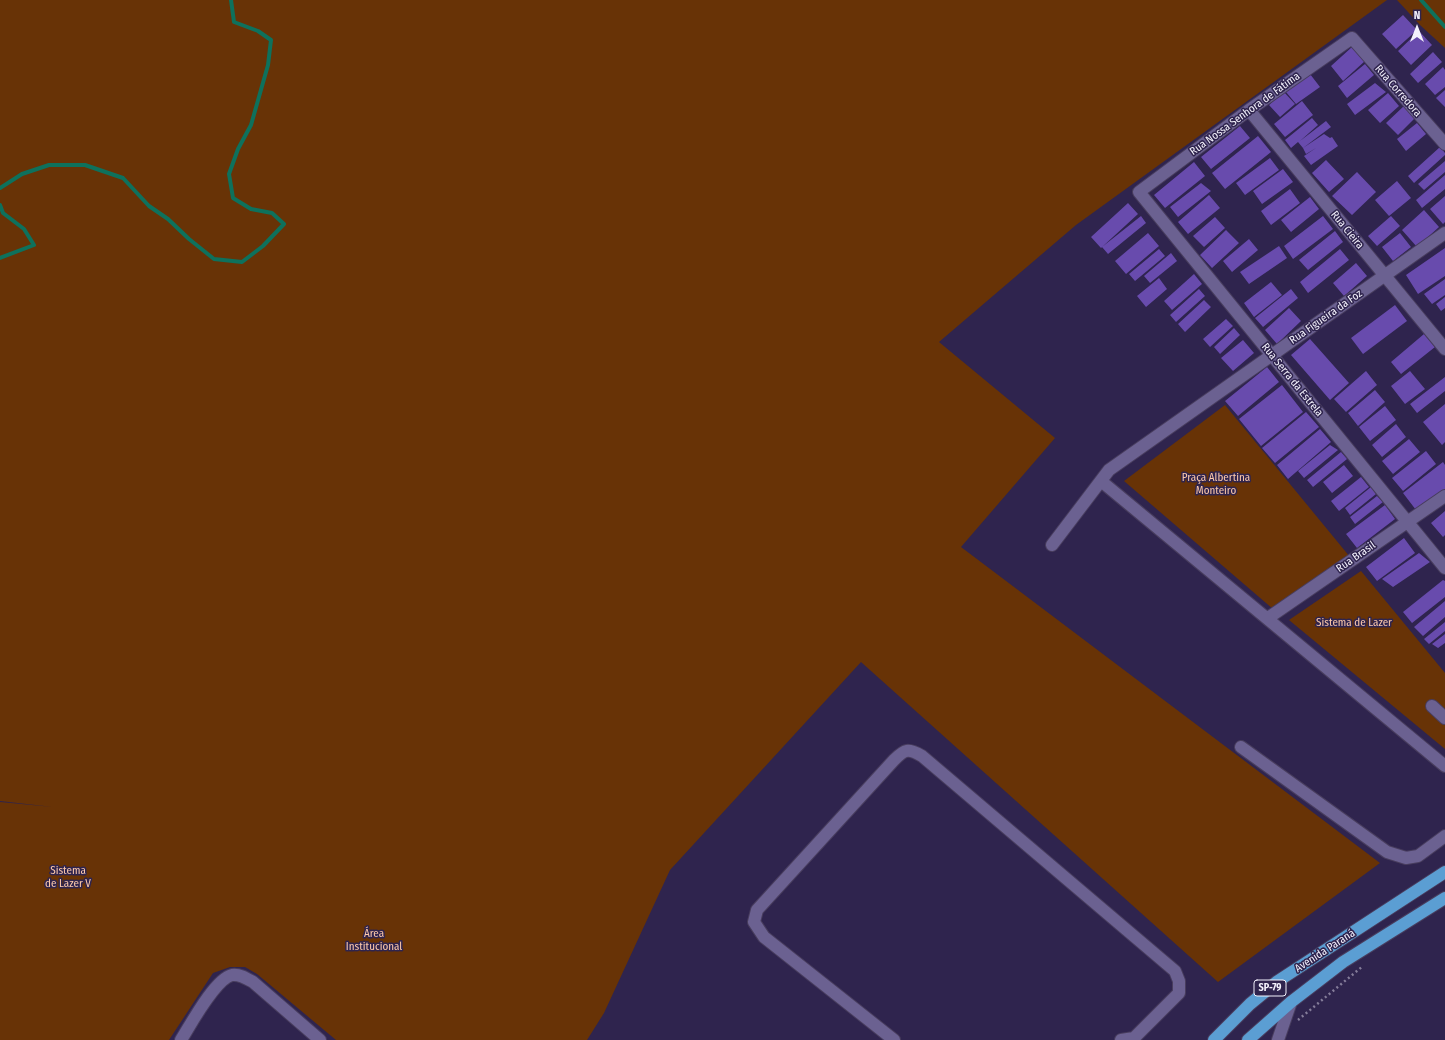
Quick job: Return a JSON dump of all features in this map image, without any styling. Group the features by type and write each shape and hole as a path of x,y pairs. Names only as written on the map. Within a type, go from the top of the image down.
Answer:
{"main road":[{"name":"Avenida Paraná","path":"1214,1040 1250,1004 1278,981 1445,872"},
{"name":"Avenida Paraná","path":"1248,1040 1291,1002 1344,962 1445,898"}],"street":[{"name":"Rua Nossa Senhora de Fátima","path":"1139,192 1249,110 1352,38"},
{"name":"Rua Corredora","path":"1352,38 1445,144"},
{"name":"Rua Cieira","path":"1249,110 1445,349"},
{"name":"Rua Serra da Estrela","path":"1139,192 1445,568"},
{"name":"Rua Figueira da Foz","path":"1101,481 1109,470 1445,233"},
{"path":"1052,545 1101,481 1445,766"},
{"name":"Rua Brasil","path":"1268,618 1445,496"},
{"path":"1432,706 1445,718"},
{"path":"1241,747 1387,852 1406,858 1418,856 1445,836"},
{"path":"894,1040 764,937 754,922 757,910 894,760 903,751 912,750 922,756 1175,971 1179,981 1179,993 1134,1038 1121,1040"},
{"path":"181,1040 215,987 224,979 233,975 242,976 253,982 320,1040"},
{"path":"1278,1040 1291,1002"}],"path":[{"path":"1298,1020 1363,966"}],"green space":[{"path":"0,0 1387,0 1076,225 939,342 1055,438 961,547 1380,863 1218,982 861,662 670,870 604,1013 587,1040 336,1040 257,974 245,967 230,967 213,973 169,1040 0,1040 0,802 53,807 0,801"},
{"path":"1397,0 1445,0 1445,48 1420,25"},
{"name":"Praça Albertina Monteiro","path":"1225,405 1350,557 1273,609 1124,481"},
{"name":"Sistema de Lazer","path":"1361,571 1445,673 1445,749 1289,620"}],"building":[{"path":"1403,15 1417,30 1396,49 1382,34"},
{"path":"1419,31 1432,45 1411,65 1398,51"},
{"path":"1352,47 1365,61 1343,81 1331,66"},
{"path":"1433,52 1442,62 1418,83 1410,74"},
{"path":"1365,64 1374,75 1347,98 1338,86"},
{"path":"1443,67 1445,70 1445,87 1435,95 1425,84"},
{"path":"1310,74 1320,87 1296,104 1286,92"},
{"path":"1375,83 1386,92 1355,115 1347,104"},
{"path":"1445,90 1445,107 1436,98"},
{"path":"1284,92 1295,104 1280,117 1269,105"},
{"path":"1388,93 1399,106 1380,123 1368,110"},
{"path":"1302,101 1313,115 1285,137 1274,124"},
{"path":"1405,105 1417,116 1398,135 1386,123"},
{"path":"1312,118 1318,125 1300,141 1326,121 1331,127 1303,148 1298,142 1291,148 1285,140"},
{"path":"1417,123 1426,134 1406,151 1397,139"},
{"path":"1240,126 1250,138 1211,169 1201,157"},
{"path":"1324,134 1330,138 1332,137 1338,146 1311,165 1304,156 1316,148 1306,154 1303,148"},
{"path":"1258,136 1271,152 1225,189 1212,173"},
{"path":"1440,147 1445,155 1414,183 1408,176"},
{"path":"1270,158 1279,170 1245,195 1236,183"},
{"path":"1326,160 1344,179 1329,192 1312,173"},
{"path":"1445,161 1445,172 1424,190 1418,184"},
{"path":"1194,162 1205,176 1165,208 1154,195"},
{"path":"1283,169 1293,182 1262,204 1253,191"},
{"path":"1357,172 1376,192 1352,215 1332,196"},
{"path":"1445,175 1445,189 1422,208 1416,200"},
{"path":"1397,181 1411,198 1389,216 1375,200"},
{"path":"1201,183 1211,191 1178,217 1170,207"},
{"path":"1290,189 1300,203 1271,225 1261,211"},
{"path":"1209,195 1220,208 1188,234 1178,222"},
{"path":"1445,196 1445,222 1443,224 1430,209"},
{"path":"1310,197 1319,209 1291,232 1281,220"},
{"path":"1128,203 1138,214 1101,248 1091,237"},
{"path":"1424,210 1439,227 1417,247 1402,230"},
{"path":"1141,216 1146,223 1108,254 1102,247"},
{"path":"1323,216 1333,229 1293,259 1284,246"},
{"path":"1391,216 1400,226 1377,246 1368,236"},
{"path":"1215,217 1225,228 1204,247 1193,236"},
{"path":"1226,230 1239,243 1212,268 1200,255"},
{"path":"1335,231 1343,242 1308,270 1299,260"},
{"path":"1148,233 1159,246 1126,274 1115,261"},
{"path":"1400,233 1411,247 1393,261 1382,247"},
{"path":"1249,239 1258,250 1232,272 1223,261"},
{"path":"1279,246 1287,258 1249,284 1240,272"},
{"path":"1445,248 1445,276 1418,294 1406,275"},
{"path":"1159,249 1165,256 1135,281 1129,274"},
{"path":"1340,249 1349,260 1308,293 1300,282"},
{"path":"1171,253 1177,261 1150,283 1144,276"},
{"path":"1356,263 1367,276 1344,296 1333,283"},
{"path":"1194,274 1202,284 1172,310 1164,301"},
{"path":"1159,278 1167,289 1146,307 1137,296"},
{"path":"1445,279 1445,295 1432,304 1424,294"},
{"path":"1271,282 1282,295 1254,317 1244,303"},
{"path":"1199,289 1205,296 1176,322 1170,315"},
{"path":"1291,289 1298,298 1263,327 1255,318"},
{"path":"1445,297 1445,308 1441,311 1436,304"},
{"path":"1204,300 1211,307 1185,332 1178,324"},
{"path":"1395,305 1407,321 1363,354 1351,338"},
{"path":"1289,308 1301,321 1277,344 1265,330"},
{"path":"1226,319 1233,326 1210,347 1203,339"},
{"path":"1234,328 1240,335 1220,354 1214,347"},
{"path":"1424,334 1435,347 1401,374 1391,362"},
{"path":"1310,339 1349,383 1330,400 1291,355"},
{"path":"1243,340 1254,353 1233,371 1221,358"},
{"path":"1267,367 1279,382 1238,416 1225,401"},
{"path":"1366,371 1377,385 1346,412 1334,399"},
{"path":"1410,371 1425,389 1405,404 1391,386"},
{"path":"1445,377 1445,391 1417,413 1410,404"},
{"path":"1282,385 1303,412 1261,446 1239,419"},
{"path":"1375,390 1385,402 1358,426 1348,413"},
{"path":"1445,404 1445,442 1442,445 1423,422"},
{"path":"1385,406 1396,420 1370,441 1359,427"},
{"path":"1306,412 1319,427 1275,463 1262,448"},
{"path":"1396,424 1406,437 1382,457 1372,445"},
{"path":"1320,429 1331,442 1288,479 1277,465"},
{"path":"1409,439 1420,452 1393,474 1382,461"},
{"path":"1330,445 1338,450 1304,478 1298,471"},
{"path":"1426,451 1436,464 1403,491 1392,478"},
{"path":"1341,452 1347,459 1313,487 1307,480"},
{"path":"1443,462 1445,465 1445,489 1416,510 1403,493"},
{"path":"1344,465 1353,476 1332,493 1323,482"},
{"path":"1361,477 1369,487 1339,511 1331,501"},
{"path":"1371,487 1376,494 1350,515 1345,508"},
{"path":"1377,496 1383,502 1355,524 1350,517"},
{"path":"1385,505 1395,519 1357,548 1346,534"},
{"path":"1445,511 1445,535 1443,537 1431,523"},
{"path":"1404,538 1415,553 1377,581 1366,567"},
{"path":"1419,553 1430,562 1393,587 1382,579"},
{"path":"1443,580 1445,581 1445,597 1412,623 1403,612"},
{"path":"1445,601 1445,617 1423,636 1414,627"},
{"path":"1445,622 1445,631 1429,644 1424,639"},
{"path":"1445,634 1445,643 1438,648 1432,644"}],"waterway":[{"path":"0,188 22,174 49,165 85,165 123,178 149,206 168,219 189,239 214,259 242,262 263,246 284,224 272,213 251,209 233,198 229,174 238,149 251,125 268,65 271,40 258,31 234,22 231,0"},
{"path":"1421,0 1445,27"},
{"path":"0,205 3,213 24,229 34,245 0,258"}],"park label":[{"name":"Sistema de Lazer V","path":"68,877"},
{"name":"Área Institucional","path":"374,940"}]}
